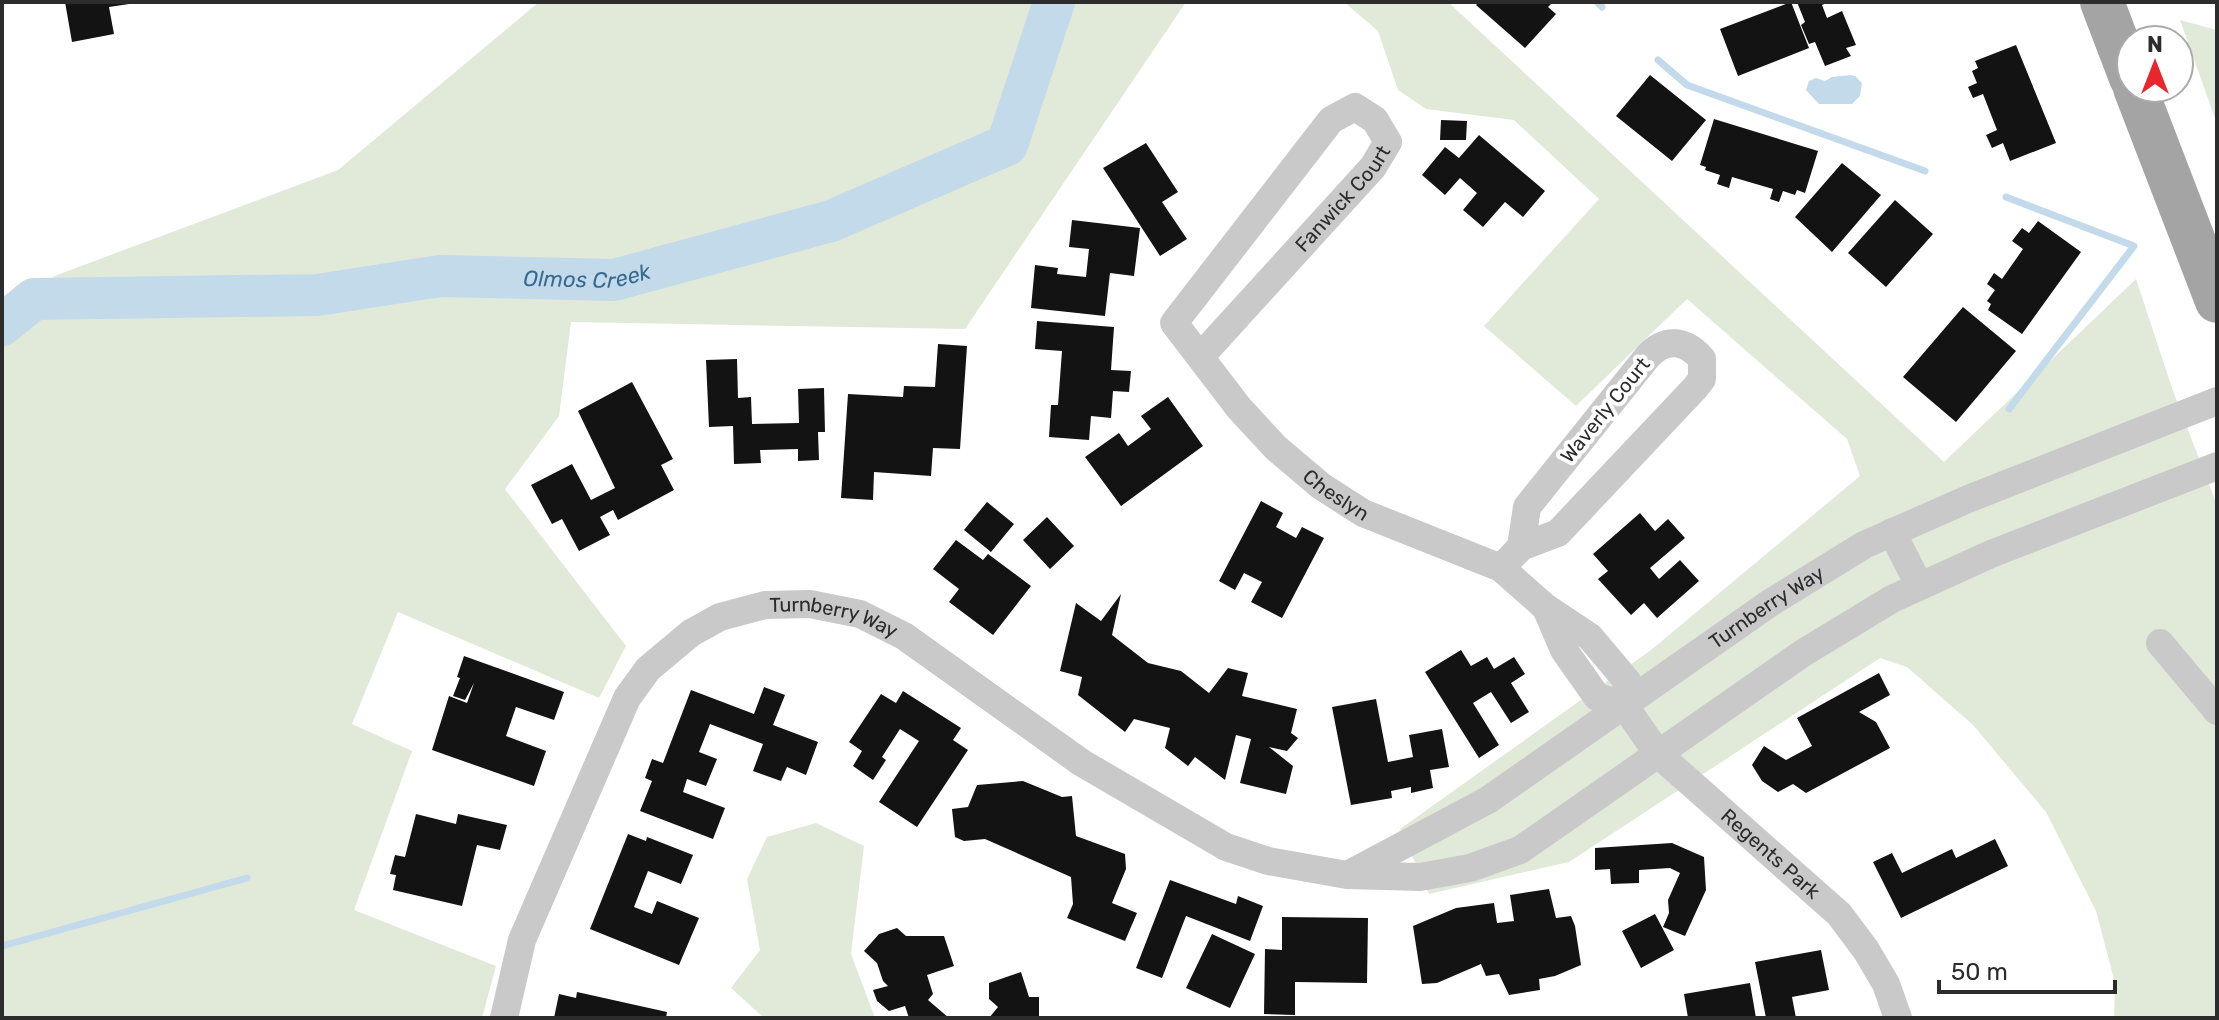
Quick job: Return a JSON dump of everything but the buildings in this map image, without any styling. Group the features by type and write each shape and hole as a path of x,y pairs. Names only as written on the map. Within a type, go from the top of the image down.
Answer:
{"main road":[{"path":"2102,2 2115,36"},
{"path":"2141,104 2217,301"}],"street":[{"name":"Fanwick Court","path":"1174,323 1331,120 1355,107 1375,120 1388,142 1373,167 1201,356"},
{"name":"Cheslyn","path":"1174,323 1239,408 1276,448 1321,486 1363,513 1501,568 1545,607 1564,650 1597,697 1624,705"},
{"name":"Waverly Court","path":"1501,568 1521,547 1558,533 1695,388 1702,379 1702,359 1692,347 1673,343 1657,346 1648,356 1527,507 1521,547"},
{"name":"Turnberry Way","path":"1347,875 1488,800 1770,603 1864,545 1968,499 2217,401"},
{"name":"Turnberry Way","path":"504,1018 522,940 627,698 648,669 691,633 720,617 765,605 810,604 860,614 904,636 1082,763 1226,847 1268,861 1347,875 1420,877 1470,868 1520,850 1803,653 1919,585 2217,466"},
{"path":"1892,532 1919,585"},
{"path":"2160,643 2217,711"},
{"name":"Regents Park","path":"1624,705 1658,754 1839,914 1886,984 1898,1018"}],"green space":[{"path":"539,2 1186,2 965,329 571,322 559,416 505,489 626,646 599,698 398,612 352,724 412,751 354,910 496,966 482,1018 2,1018 2,304 57,275 338,170"},
{"path":"1344,2 1448,2 1944,462 2136,279 2173,391 2217,505 2217,1018 2114,1018 2115,983 2096,911 2046,812 1973,725 1907,667 1880,658 1569,862 1429,894 1400,829 1651,650 1860,476 1847,439 1687,299 1576,406 1484,326 1599,199 1514,120 1426,109 1398,90 1378,31"},
{"path":"2195,24 2217,30 2217,124 2195,62"},
{"path":"816,823 864,846 851,954 875,1018 764,1018 731,988 760,950 747,879 767,837"}],"water":[{"path":"1850,75 1862,83 1860,96 1852,104 1819,104 1806,90 1809,81 1816,78 1825,81"}],"waterway":[{"name":"Olmos Creek","path":"2,325 34,299 317,295 440,276 614,280 831,221 1007,145 1054,2"},
{"path":"1597,2 1602,7"},
{"path":"1658,60 1687,85 1925,171"},
{"path":"2006,197 2134,246 2009,409"},
{"path":"2,946 247,878"}]}
